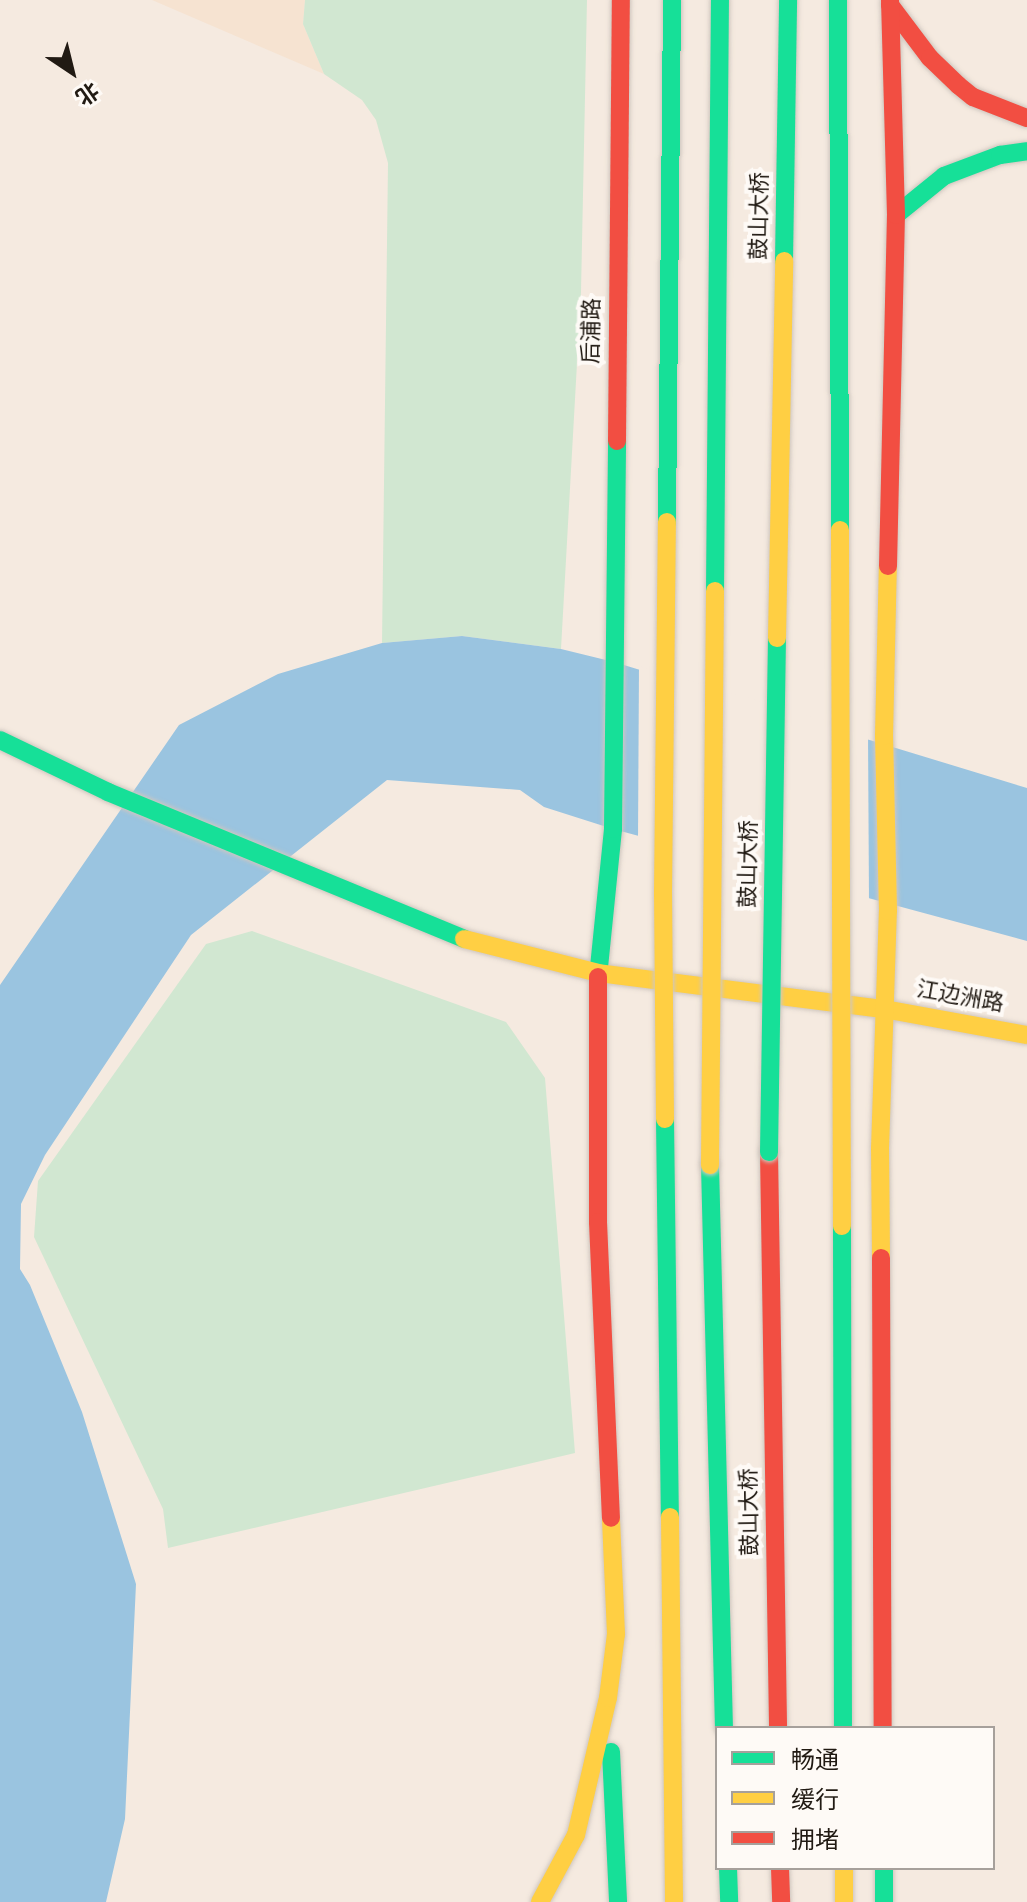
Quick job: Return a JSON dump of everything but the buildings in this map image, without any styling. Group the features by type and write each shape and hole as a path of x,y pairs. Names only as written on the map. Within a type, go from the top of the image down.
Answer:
{"main road":[{"name":"后浦路","path":"608,1698 616,1634 598,1222 598,973 613,829 621,0"},
{"path":"672,0 663,894 674,1902"},
{"name":"鼓山大桥","path":"720,0 710,1165 724,1726"},
{"name":"鼓山大桥","path":"778,1726 769,1152 788,0"},
{"path":"838,0 843,1726"},
{"path":"890,2 930,58 958,85 997,108 1027,118"},
{"path":"883,1726 880,1149 888,911 884,736 896,215 890,2"},
{"path":"896,215 944,176 1000,155 1027,151"},
{"name":"江边洲路","path":"0,740 108,792 296,874 446,934 598,973 884,1009 1027,1035"},
{"path":"540,1902 576,1835 608,1698"},
{"path":"608,1698 618,1902"},
{"path":"728,1870 729,1902"},
{"path":"780,1870 781,1902"},
{"path":"844,1870 844,1902"},
{"path":"884,1870 884,1902"}],"shaded area":[{"path":"152,0 305,0 303,24 324,74"}],"green space":[{"path":"305,0 587,0 581,292 561,649 462,636 382,643 388,163 376,120 362,100 324,74 303,24"},
{"path":"252,931 506,1022 545,1078 575,1453 168,1548 163,1509 34,1237 38,1181 206,944"}],"water":[{"path":"462,636 561,649 614,662 1027,788 1027,941 613,829 544,807 520,790 387,780 191,935 45,1155 21,1204 20,1269 30,1285 82,1412 136,1584 125,1819 106,1902 0,1902 0,985 179,725 278,674 382,643"}],"pier":[{"path":"639,666 868,733 869,902 638,840"}],"traffic: fast":[{"path":"667,522 672,0"},
{"path":"715,591 720,0"},
{"path":"784,261 788,0"},
{"path":"838,0 840,530"},
{"path":"896,215 944,176 1000,155 1027,151"},
{"path":"598,977 613,829 617,441"},
{"path":"769,1152 777,638"},
{"path":"0,740 108,792 464,939"},
{"path":"665,1119 670,1517"},
{"path":"710,1165 724,1726"},
{"path":"842,1226 843,1726"},
{"path":"611,1752 618,1902"},
{"path":"728,1870 729,1902"},
{"path":"884,1870 884,1902"}],"traffic: slow":[{"path":"777,638 784,261"},
{"path":"665,1119 663,894 667,522"},
{"path":"840,530 842,1226"},
{"path":"881,1258 880,1149 888,911 884,736 888,566"},
{"path":"710,1165 715,591"},
{"path":"464,939 598,973 884,1009 1027,1035"},
{"path":"670,1517 674,1902"},
{"path":"540,1902 576,1835 608,1698 616,1634 611,1518"},
{"path":"844,1870 844,1902"}],"traffic: jam":[{"path":"617,441 621,0"},
{"path":"888,566 896,215 890,0"},
{"path":"890,5 930,58 958,85 973,97 1027,118"},
{"path":"598,977 598,1222 611,1518"},
{"path":"769,1152 778,1726"},
{"path":"881,1258 883,1726"},
{"path":"780,1870 781,1902"}]}
